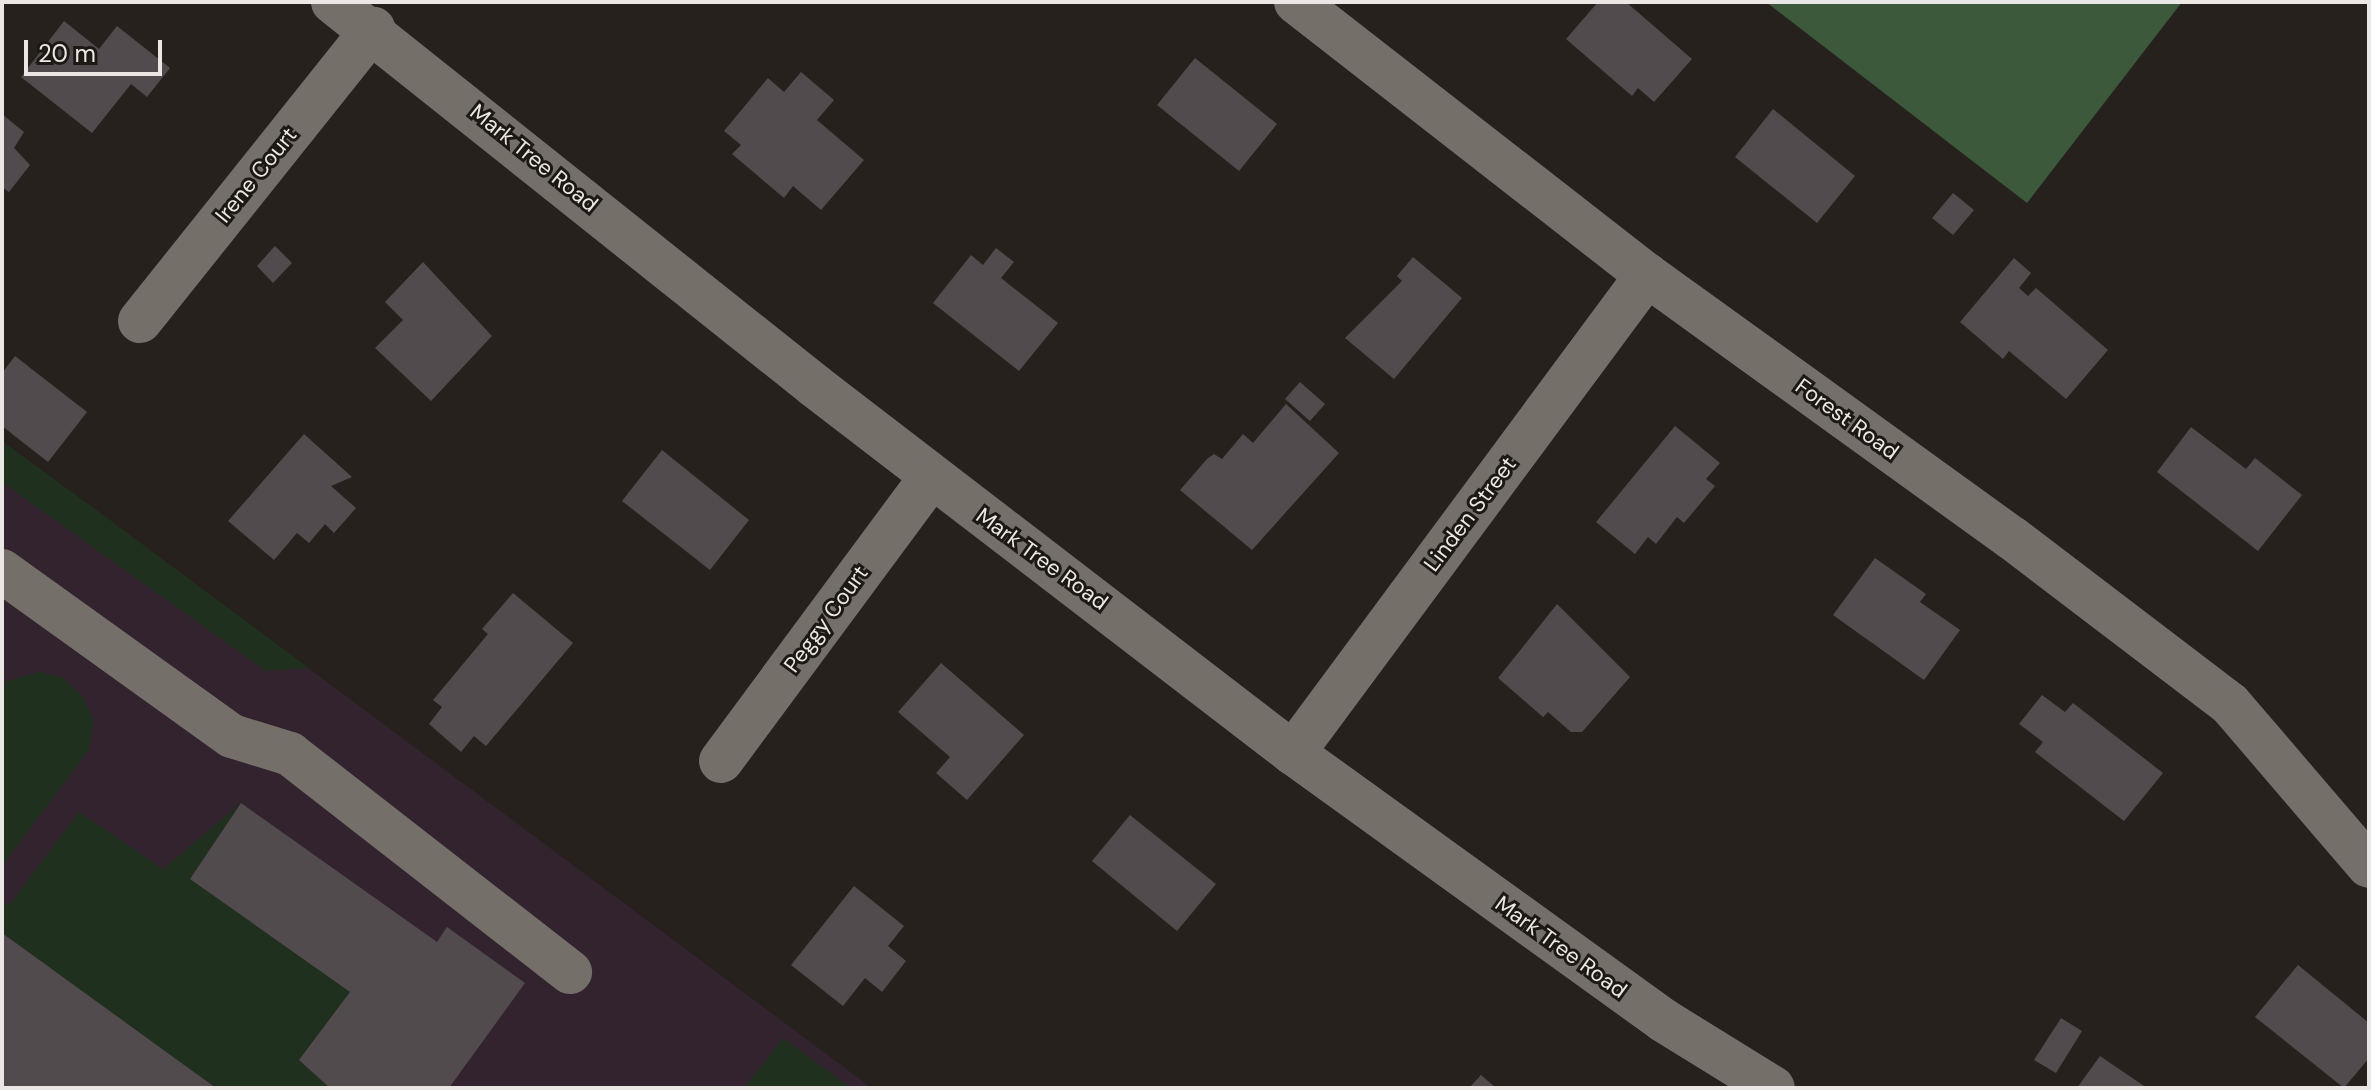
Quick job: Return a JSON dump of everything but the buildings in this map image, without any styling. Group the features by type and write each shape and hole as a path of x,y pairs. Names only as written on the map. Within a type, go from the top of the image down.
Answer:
{"street":[{"name":"Mark Tree Road","path":"333,2 373,29 931,477 1293,753 1663,1020 1773,1088"},
{"name":"Forest Road","path":"1296,2 1647,275 2012,538 2230,704 2369,866"},
{"name":"Irene Court","path":"140,321 373,29"},
{"name":"Linden Street","path":"1293,753 1647,275"},
{"name":"Peggy Court","path":"721,761 931,477"},
{"path":"2,571 232,736 290,754 570,972"}],"shaded area":[{"path":"2,441 103,515 872,1088 2,1088"}],"green space":[{"path":"1766,2 2182,2 2027,203"},
{"path":"2,441 309,668 266,671 2,482"},
{"path":"38,672 62,677 83,697 94,721 89,750 2,866 2,683"},
{"path":"241,803 190,879 350,992 299,1060 330,1088 216,1088 2,933 2,903 10,904 79,812 163,869"},
{"path":"783,1038 851,1088 744,1088"}]}
